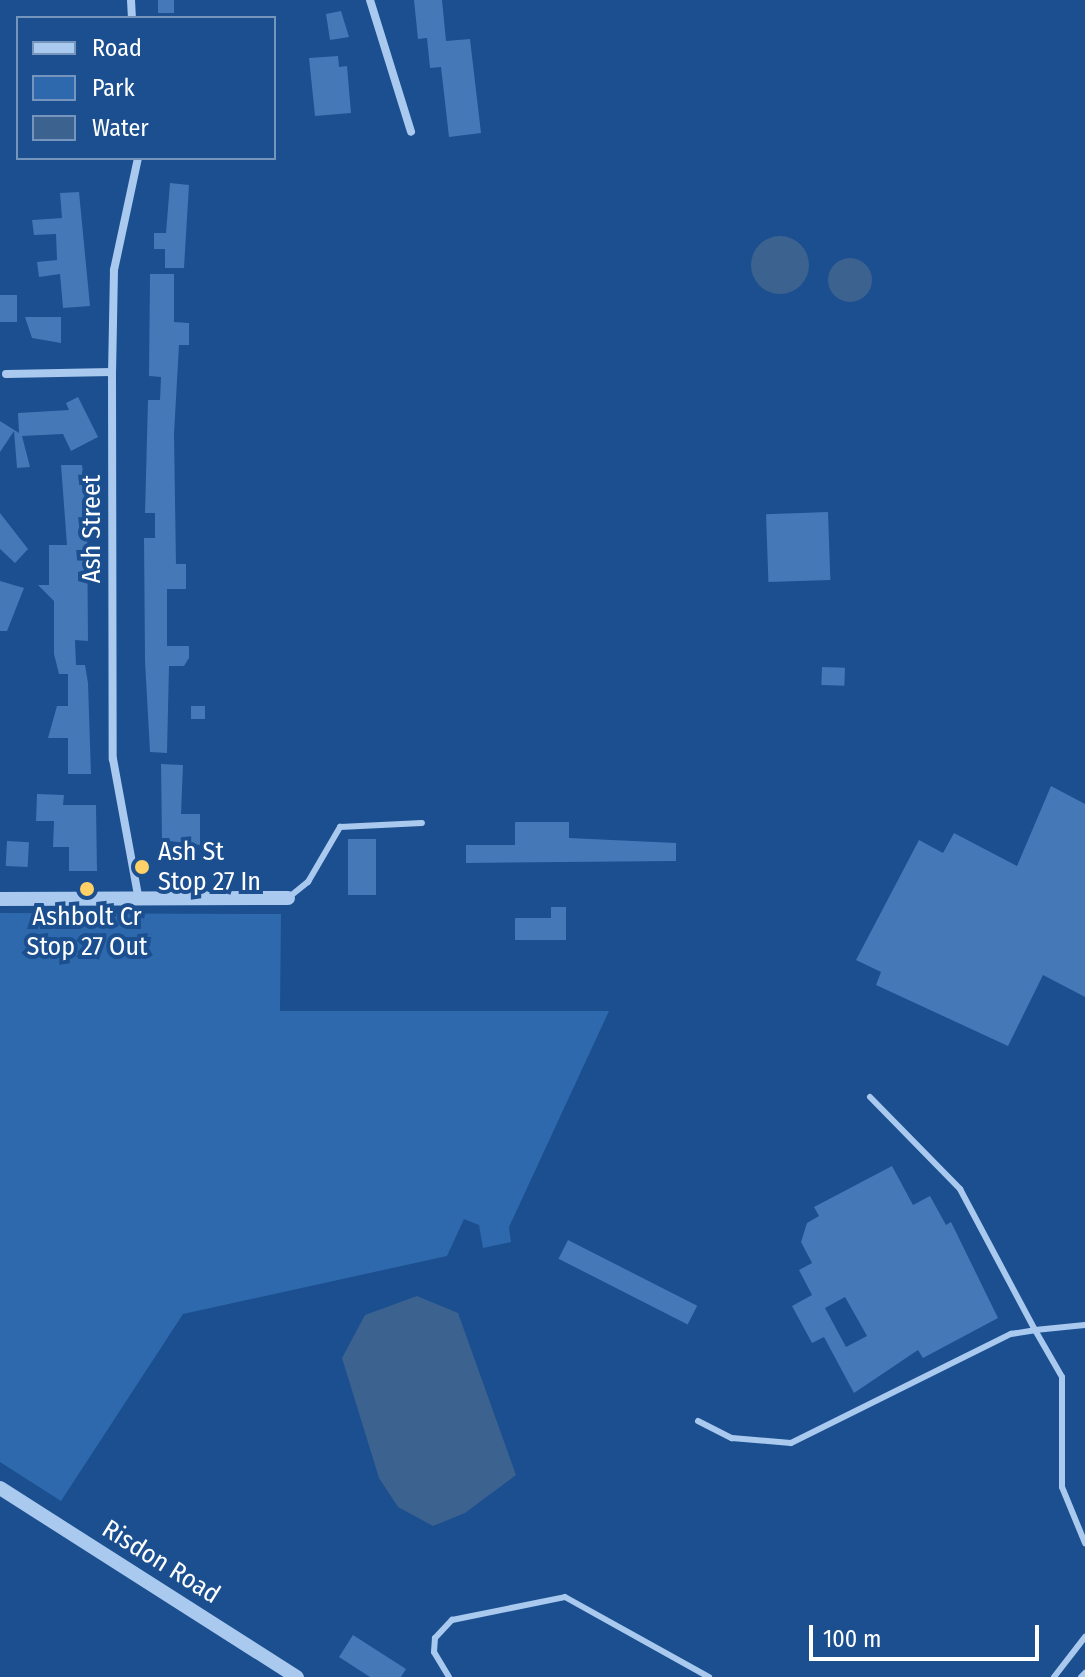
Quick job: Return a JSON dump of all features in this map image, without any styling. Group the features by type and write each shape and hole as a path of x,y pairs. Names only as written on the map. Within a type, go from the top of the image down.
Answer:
{"street":[{"path":"370,0 411,132"},
{"name":"Ash Street","path":"138,160 114,270 112,372 113,759 139,900"},
{"path":"6,374 112,372"},
{"path":"0,899 288,898"},
{"name":"Risdon Road","path":"0,1488 297,1677"}],"lane":[{"path":"288,898 308,882 340,827 422,823"},
{"path":"870,1097 960,1189 1062,1377 1062,1487 1085,1543"},
{"path":"698,1421 732,1438 791,1443 1011,1334 1085,1325"},
{"path":"449,1677 434,1652 442,1628 552,1597 578,1600 709,1677"},
{"path":"1054,1677 1085,1637"}],"green space":[{"path":"0,913 281,914 280,1011 609,1011 509,1227 511,1242 483,1248 479,1225 464,1219 447,1256 183,1314 61,1501 0,1462"}],"water":[{"path":"780,236 801,244 809,265 801,286 780,294 759,286 751,265 759,244"},
{"path":"850,258 866,264 872,280 866,296 850,302 834,296 828,280 834,264"},
{"path":"417,1296 458,1313 516,1475 465,1513 433,1526 398,1507 379,1478 342,1358 365,1315"}],"building":[{"path":"158,0 174,0 174,13 158,13"},
{"path":"414,0 442,0 446,41 470,39 481,133 449,137 441,67 430,68 427,38 418,39"},
{"path":"341,11 349,37 330,40 326,14"},
{"path":"338,56 339,67 347,66 351,113 315,116 309,58"},
{"path":"170,183 189,185 184,268 165,268 165,249 154,249 154,233 166,233"},
{"path":"79,192 90,306 63,308 60,274 39,277 37,262 57,260 56,234 34,235 32,220 62,218 60,193"},
{"path":"150,274 174,274 174,322 189,323 189,345 179,345 174,434 176,564 186,564 186,589 167,589 167,646 189,646 189,658 184,666 169,666 167,753 150,752 145,661 144,538 155,538 155,513 145,513 148,400 160,400 161,377 149,376"},
{"path":"0,295 17,295 17,322 0,322"},
{"path":"25,317 61,317 61,343 32,338"},
{"path":"78,397 98,437 71,451 63,434 22,436 30,467 17,468 14,431 0,452 0,421 19,433 18,413 69,410 66,403"},
{"path":"61,465 82,465 87,505 88,641 75,640 76,665 85,665 88,683 91,774 68,774 68,738 48,738 57,706 68,706 68,674 59,674 54,654 54,601 38,585 49,585 49,545 67,545"},
{"path":"828,512 830,580 768,582 766,514"},
{"path":"0,513 28,549 15,563 0,549"},
{"path":"0,581 24,588 7,631 0,631"},
{"path":"822,667 845,668 844,686 821,685"},
{"path":"191,706 205,706 205,719 191,719"},
{"path":"161,764 183,765 181,814 200,814 200,845 162,840"},
{"path":"1051,786 1085,804 1085,997 1043,975 1008,1046 876,985 881,972 856,960 919,840 943,853 954,833 1017,866"},
{"path":"37,794 64,795 63,805 96,805 97,871 69,871 69,847 53,847 54,821 36,821"},
{"path":"515,822 569,822 569,838 676,843 676,861 466,863 466,845 515,845"},
{"path":"348,839 376,839 376,895 348,895"},
{"path":"7,841 29,842 28,867 6,866"},
{"path":"551,907 566,907 566,940 515,940 515,918 551,918"},
{"path":"892,1166 913,1205 930,1196 946,1225 951,1222 998,1318 923,1358 918,1350 854,1393 824,1337 812,1343 792,1306 812,1295 799,1270 812,1263 801,1242 807,1223 819,1216 814,1207","holes":["845,1297 867,1336 846,1347 825,1308"]},
{"path":"568,1240 697,1306 688,1325 558,1259"},
{"path":"353,1635 406,1669 401,1677 370,1677 339,1657"}],"place":[{"name":"Ash St Stop 27 In","path":"142,867"},
{"name":"Ashbolt Cr Stop 27 Out","path":"87,889"}]}
